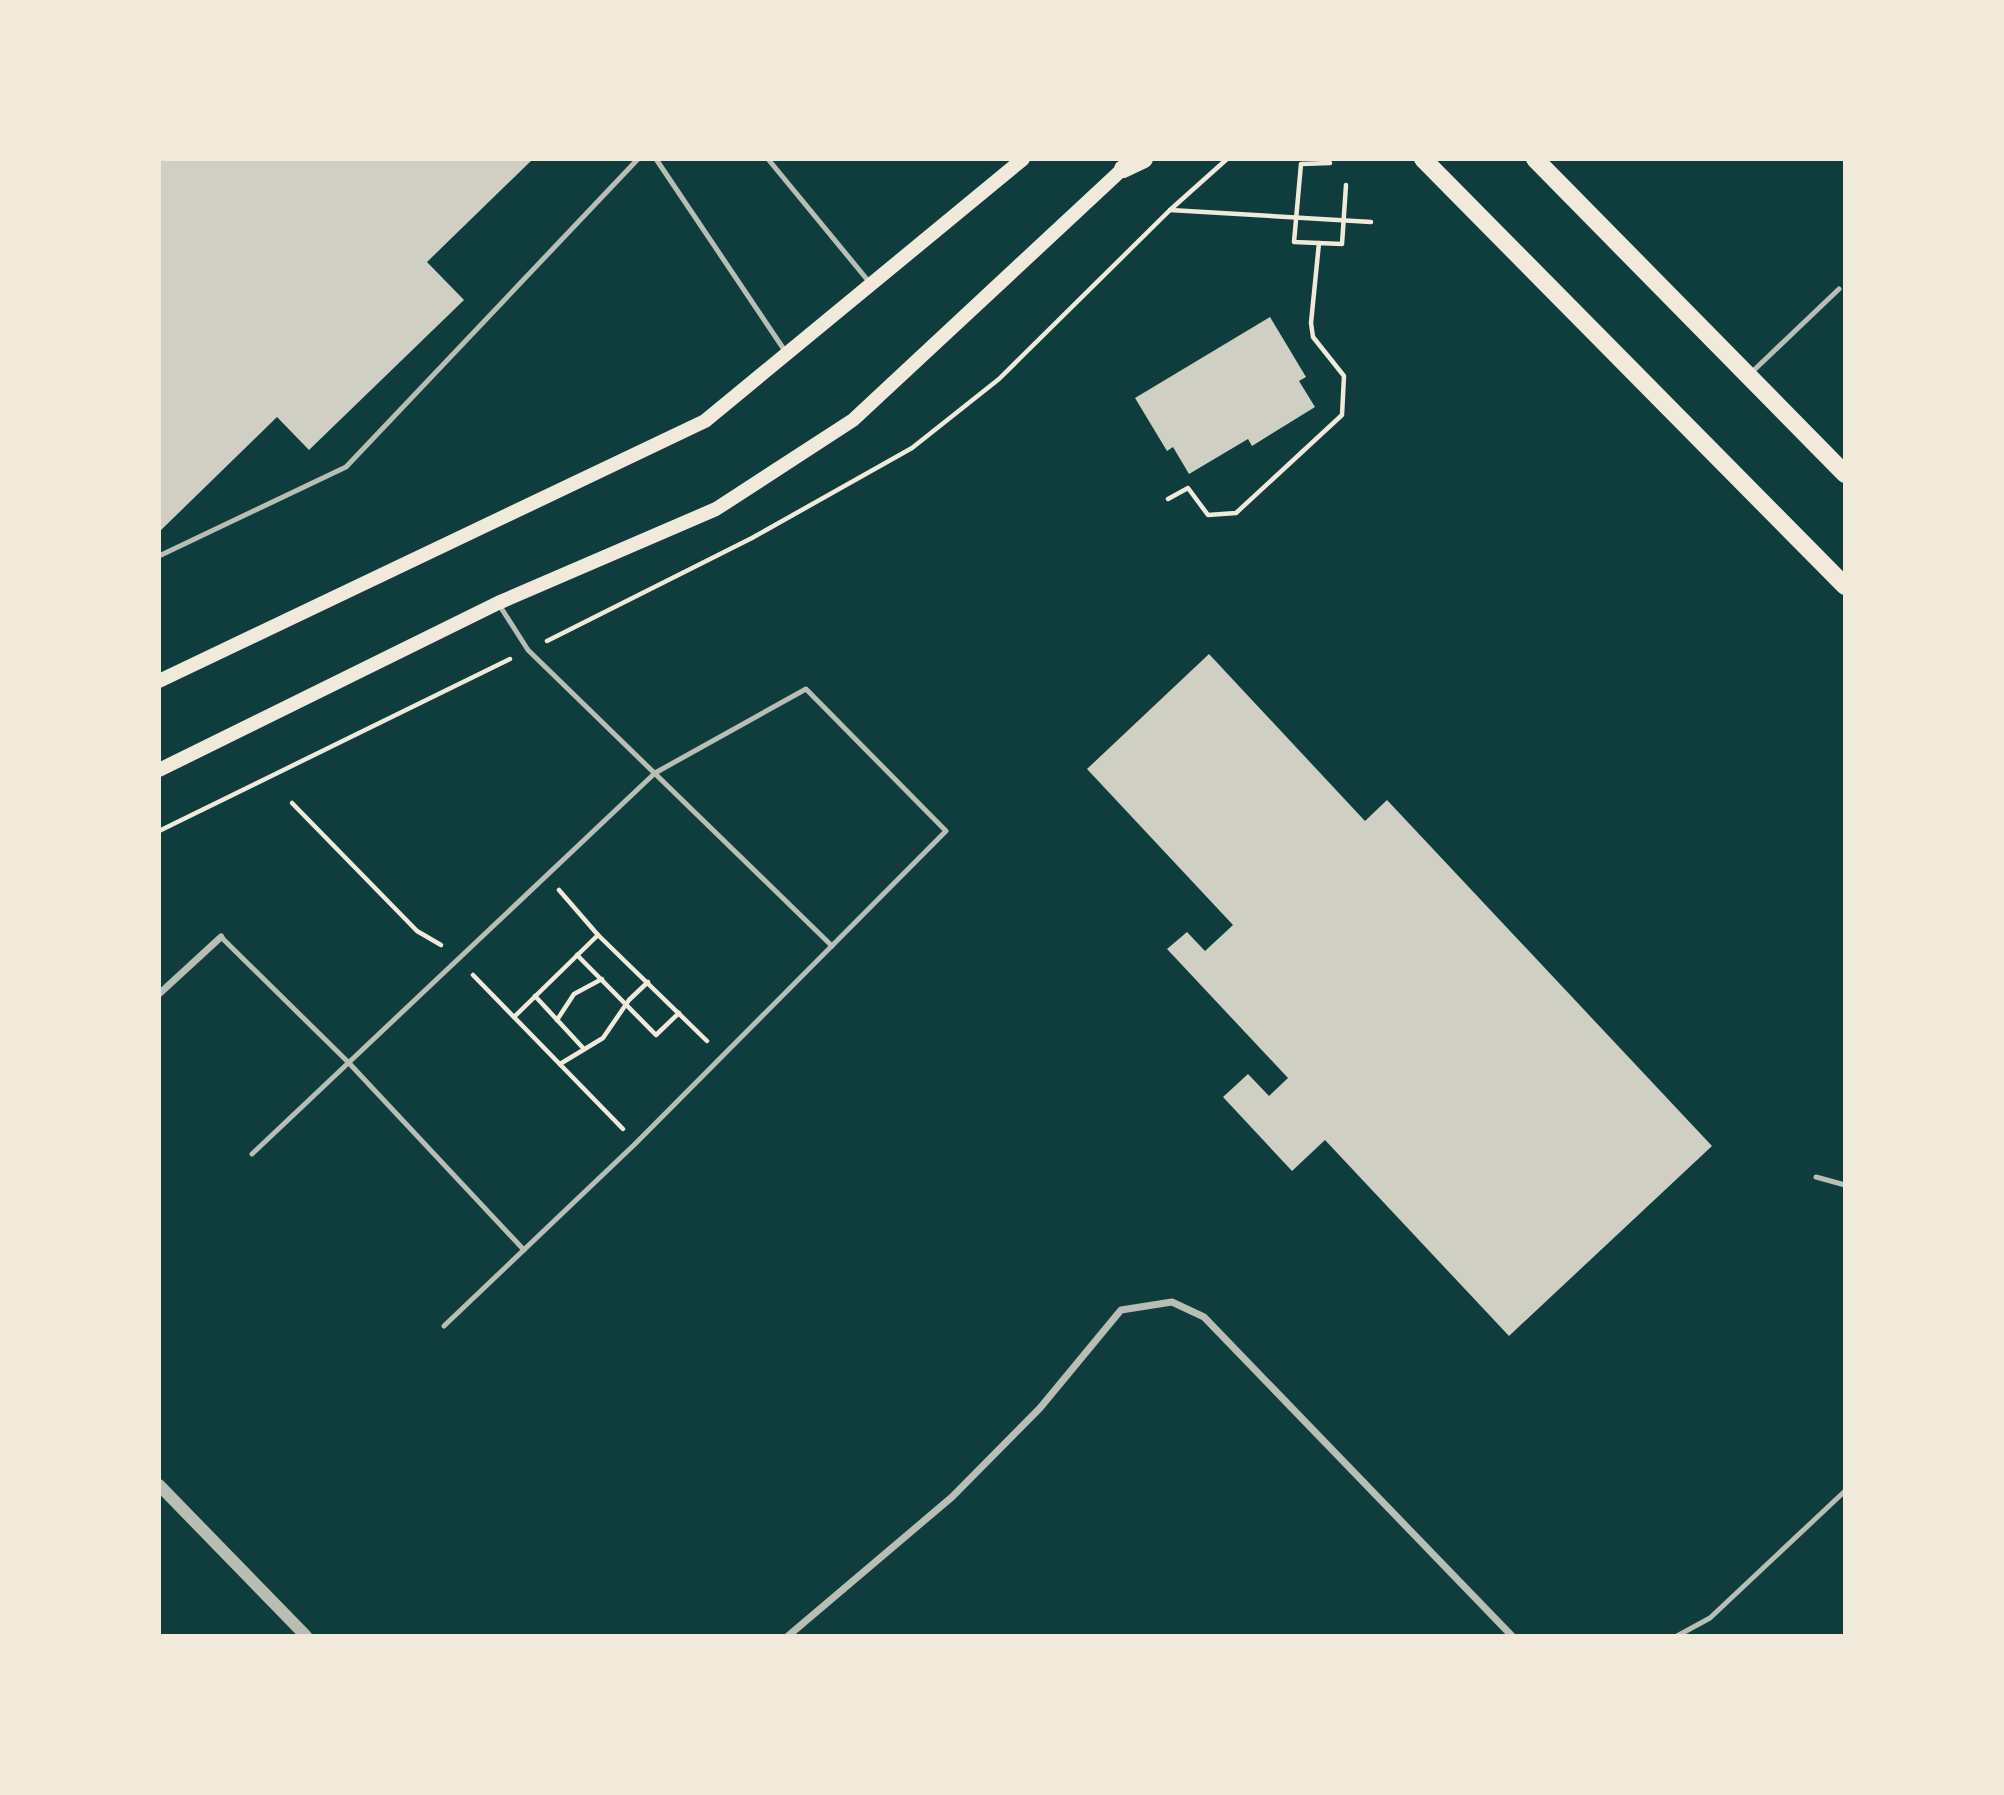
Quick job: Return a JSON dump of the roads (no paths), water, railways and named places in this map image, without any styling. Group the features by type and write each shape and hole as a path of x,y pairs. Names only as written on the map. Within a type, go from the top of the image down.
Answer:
{"main road":[{"path":"159,681 705,421 1023,159"},
{"path":"159,770 498,603 716,509 853,420 1128,164 1144,159"},
{"path":"1423,159 1845,586"},
{"path":"1535,159 1845,474"}],"street":[{"path":"159,995 221,937"},
{"path":"788,1636 951,1497 1040,1408 1121,1310 1172,1302 1204,1317 1512,1636"},
{"path":"159,1485 306,1636"}],"lane":[{"path":"159,556 346,467 638,159"},
{"path":"656,159 788,354"},
{"path":"768,159 872,285"},
{"path":"1749,375 1839,289"},
{"path":"498,603 528,650 832,946"},
{"path":"252,1153 655,773 806,689 946,831 635,1144 444,1326"},
{"path":"221,937 348,1062 524,1250"},
{"path":"1816,1177 1845,1185"},
{"path":"1677,1636 1710,1618 1845,1491"}]}
